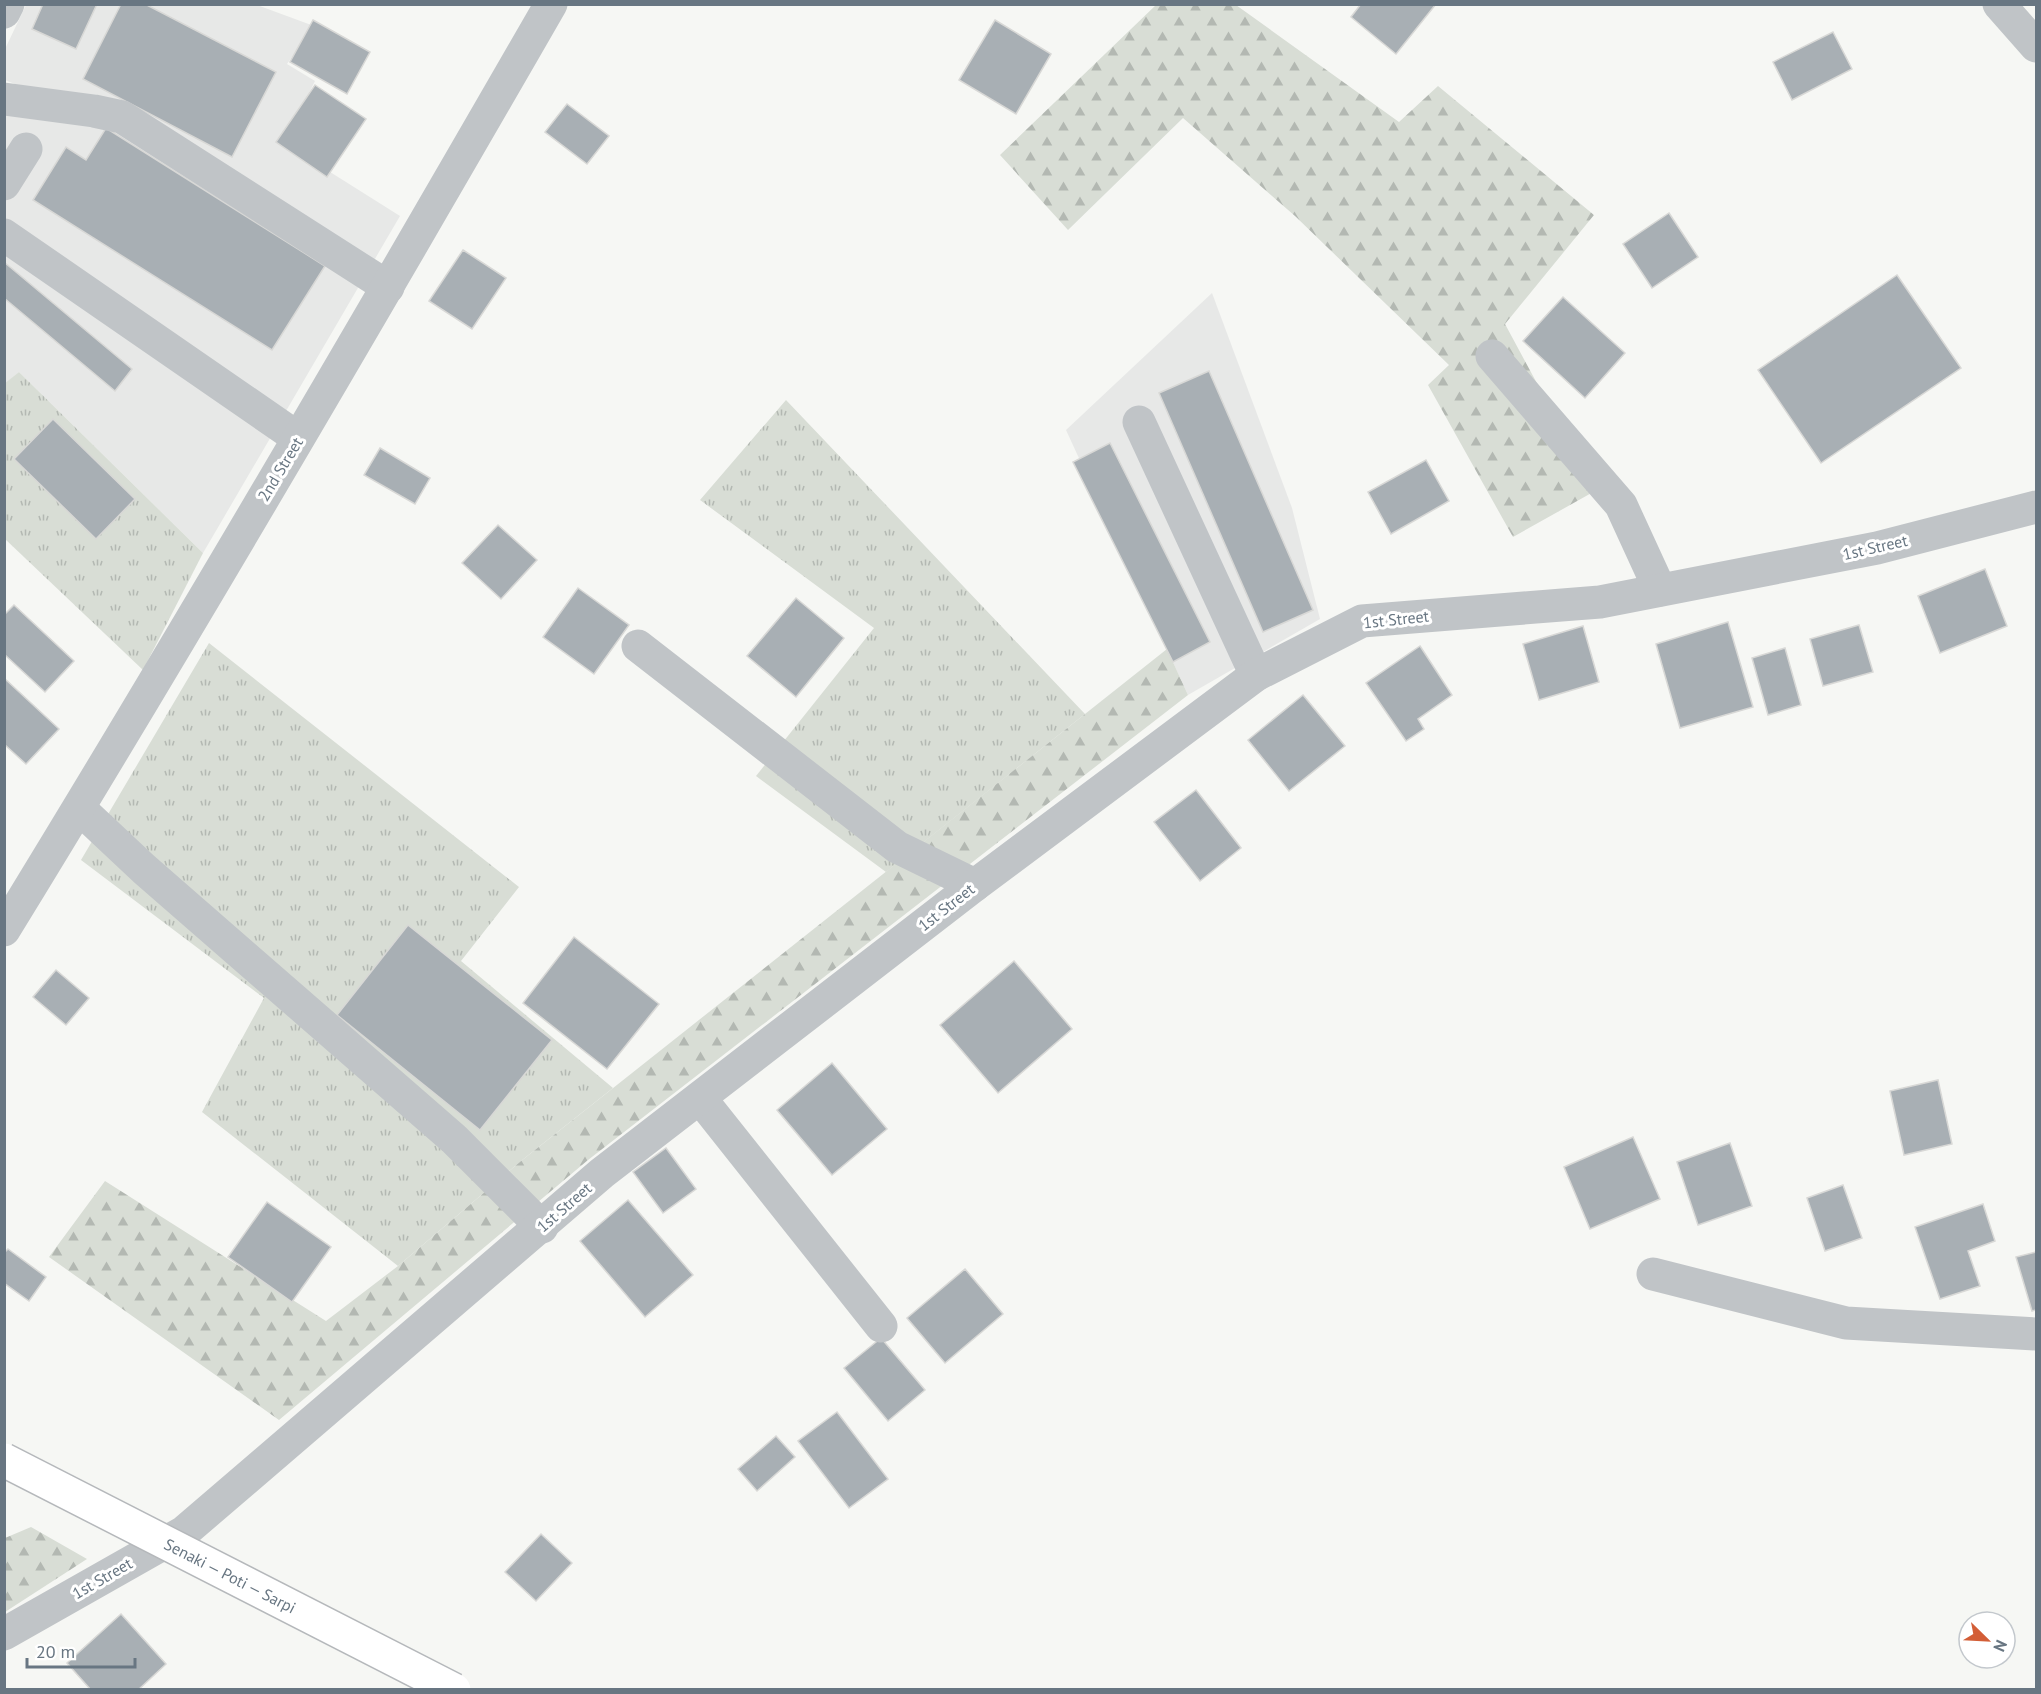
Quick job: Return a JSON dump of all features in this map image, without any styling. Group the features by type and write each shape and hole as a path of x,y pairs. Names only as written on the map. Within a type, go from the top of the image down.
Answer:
{"highway":[{"name":"Senaki — Poti — Sarpi","path":"4,1460 454,1689"}],"street":[{"path":"4,12 8,4"},
{"name":"2nd Street","path":"4,930 80,808 388,287 551,4"},
{"path":"1999,4 2037,46"},
{"path":"4,99 122,117 388,287"},
{"path":"4,184 26,149"},
{"path":"4,235 298,438"},
{"path":"1492,356 1621,505 1660,590"},
{"path":"1140,422 1256,675"},
{"name":"1st Street","path":"4,1634 184,1532 542,1227 602,1173 975,885 1256,675 1362,621 1600,602 1877,548 2037,507"},
{"path":"638,646 897,847 975,885"},
{"path":"80,808 144,869 454,1139 542,1227"},
{"path":"700,1098 880,1326"},
{"path":"1653,1274 1846,1323 2037,1334"}],"shaded area":[{"path":"26,5 257,5 314,26 287,64 315,81 284,143 400,216 203,553 19,372 5,384 4,105 15,84 5,80 5,49"},
{"path":"1212,293 1292,508 1320,619 1188,695 1066,430"}],"green space":[{"path":"1156,5 1236,5 1399,122 1438,86 1594,215 1505,324 1595,491 1513,537 1428,385 1449,365 1295,216 1183,118 1068,230 1000,155"},
{"path":"19,372 203,553 143,670 5,539 4,384"},
{"path":"786,400 1085,714 886,872 756,776 874,628 700,500"},
{"path":"209,643 519,887 461,961 613,1088 521,1161 398,1266 202,1112 264,998 81,860"},
{"path":"1167,649 1188,695 588,1160 279,1420 49,1257 105,1181 326,1321 398,1266 521,1161"},
{"path":"31,1527 87,1559 5,1612 5,1538"}],"building":[{"path":"43,4 97,4 76,49 32,29"},
{"path":"121,4 145,4 276,72 232,157 83,79"},
{"path":"1361,4 1436,4 1396,54 1351,17"},
{"path":"313,20 370,52 347,94 290,62"},
{"path":"995,20 1051,54 1016,114 959,80"},
{"path":"1833,32 1852,69 1792,100 1773,62"},
{"path":"315,85 366,119 327,177 276,142"},
{"path":"567,104 609,136 587,164 545,132"},
{"path":"106,128 325,266 272,350 33,200 66,147 86,160"},
{"path":"1669,213 1698,257 1652,288 1623,244"},
{"path":"463,250 506,278 472,329 429,301"},
{"path":"4,262 132,369 115,391 4,298"},
{"path":"1897,275 1961,368 1821,463 1758,370"},
{"path":"1563,297 1625,353 1585,398 1523,341"},
{"path":"1209,371 1313,610 1263,632 1159,393"},
{"path":"53,419 135,499 96,539 14,459"},
{"path":"1110,443 1210,642 1173,662 1073,462"},
{"path":"380,448 430,478 415,504 364,475"},
{"path":"1426,460 1449,501 1391,534 1368,492"},
{"path":"498,525 537,560 501,599 462,563"},
{"path":"1985,569 2007,626 1940,653 1918,596"},
{"path":"578,588 629,625 594,674 543,637"},
{"path":"796,598 844,638 796,697 747,656"},
{"path":"14,605 74,661 45,692 4,654 4,615"},
{"path":"1728,622 1753,707 1680,728 1656,644"},
{"path":"1859,625 1873,672 1823,686 1810,639"},
{"path":"1583,626 1599,682 1539,700 1523,644"},
{"path":"1420,646 1452,695 1418,719 1424,729 1406,741 1366,683"},
{"path":"1785,648 1801,705 1768,715 1752,658"},
{"path":"4,678 59,729 26,764 4,744"},
{"path":"1303,695 1345,746 1289,791 1248,740"},
{"path":"1196,790 1241,848 1200,881 1154,822"},
{"path":"408,925 552,1040 480,1130 337,1015"},
{"path":"574,937 659,1004 607,1069 523,1003"},
{"path":"1014,961 1072,1029 998,1093 940,1025"},
{"path":"56,970 89,998 66,1025 33,997"},
{"path":"832,1063 887,1129 832,1175 777,1110"},
{"path":"1938,1080 1952,1144 1904,1155 1890,1091"},
{"path":"1633,1137 1660,1199 1590,1229 1564,1167"},
{"path":"1730,1143 1752,1206 1698,1225 1677,1162"},
{"path":"666,1148 696,1189 663,1213 633,1172"},
{"path":"1843,1185 1862,1238 1825,1251 1807,1198"},
{"path":"628,1200 693,1275 645,1317 580,1241"},
{"path":"267,1202 331,1247 292,1302 228,1257"},
{"path":"1983,1204 1995,1241 1968,1251 1980,1286 1940,1299 1915,1227"},
{"path":"8,1249 46,1277 29,1301 4,1283 4,1253"},
{"path":"2036,1252 2036,1310 2032,1311 2016,1257"},
{"path":"965,1269 1003,1314 945,1363 907,1318"},
{"path":"881,1338 925,1390 888,1421 844,1368"},
{"path":"837,1412 888,1479 849,1508 798,1441"},
{"path":"776,1436 795,1457 757,1491 738,1469"},
{"path":"541,1534 572,1563 536,1601 505,1572"},
{"path":"121,1614 166,1664 138,1690 91,1690 67,1663"}]}
